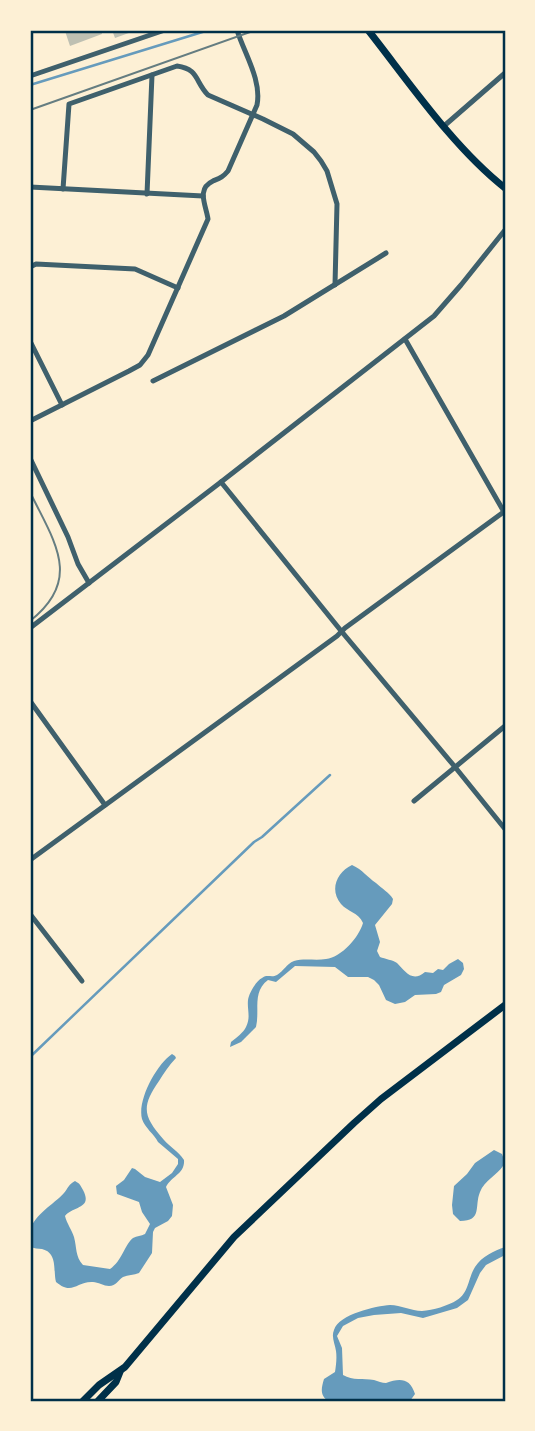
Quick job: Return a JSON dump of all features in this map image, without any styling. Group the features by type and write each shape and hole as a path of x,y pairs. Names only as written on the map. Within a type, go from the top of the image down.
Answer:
{"main road":[{"path":"368,30 444,126 505,188"},
{"path":"98,1401 234,1237 381,1099 505,1005"},
{"path":"83,1401 99,1385 121,1372"}],"street":[{"path":"30,76 165,30"},
{"path":"30,421 130,371 145,360 208,219 204,189 228,171 254,114 259,96 257,86 237,30"},
{"path":"63,189 69,104 177,66 185,67 196,75 208,95 293,134 314,152 327,171 337,204 335,285"},
{"path":"444,126 505,73"},
{"path":"147,194 152,75"},
{"path":"30,187 203,196"},
{"path":"30,628 434,316 505,229"},
{"path":"153,381 284,316 386,253"},
{"path":"30,267 36,264 135,270 178,288"},
{"path":"30,860 505,512 405,339"},
{"path":"30,341 62,405"},
{"path":"30,458 89,583"},
{"path":"221,482 505,829"},
{"path":"30,701 106,805"},
{"path":"414,801 505,726"},
{"path":"30,914 82,981"}],"water":[{"path":"352,865 393,899 375,925 380,942 377,951 380,957 395,962 413,976 443,970 458,959 463,963 461,975 444,985 441,992 415,995 405,1002 395,1004 386,1000 379,985 368,977 348,977 335,967 295,966 276,982 268,980 263,985 258,996 256,1027 241,1042 230,1047 231,1042 246,1027 249,997 260,980 266,976 277,975 294,961 332,957 344,950 358,934 363,923 337,899 335,887 342,872"},
{"path":"172,1054 176,1058 153,1090 147,1111 148,1118 157,1132 184,1160 180,1172 166,1187 173,1205 172,1216 155,1228 152,1253 139,1273 123,1277 111,1286 87,1282 71,1288 62,1286 56,1282 51,1254 30,1247 29,1234 32,1224 75,1181 80,1185 86,1201 65,1216 74,1237 77,1255 83,1265 110,1269 118,1262 133,1238 145,1234 150,1224 139,1202 117,1194 116,1186 132,1168 145,1177 160,1182 172,1173 178,1164 178,1159 158,1142 145,1125 141,1111 150,1083 160,1066"},
{"path":"494,1150 502,1154 505,1162 482,1188 475,1216 460,1221 453,1214 454,1186 475,1163"},
{"path":"505,1247 505,1255 486,1265 468,1300 457,1308 423,1318 401,1313 374,1315 358,1318 343,1326 337,1336 342,1348 343,1375 384,1383 396,1380 407,1382 415,1394 410,1401 325,1399 322,1392 324,1379 335,1372 336,1367 333,1333 337,1324 350,1315 367,1309 394,1305 422,1311 449,1304 464,1293 475,1267 481,1260"}],"building":[{"path":"101,30 102,34 70,46 65,31"},
{"path":"112,30 137,30 115,38"}],"waterway":[{"path":"30,85 209,30"},
{"path":"30,1057 254,842 330,775"}],"tram line":[{"path":"30,110 256,30"},
{"path":"30,492 54,543 60,574 56,590 30,621"}]}
